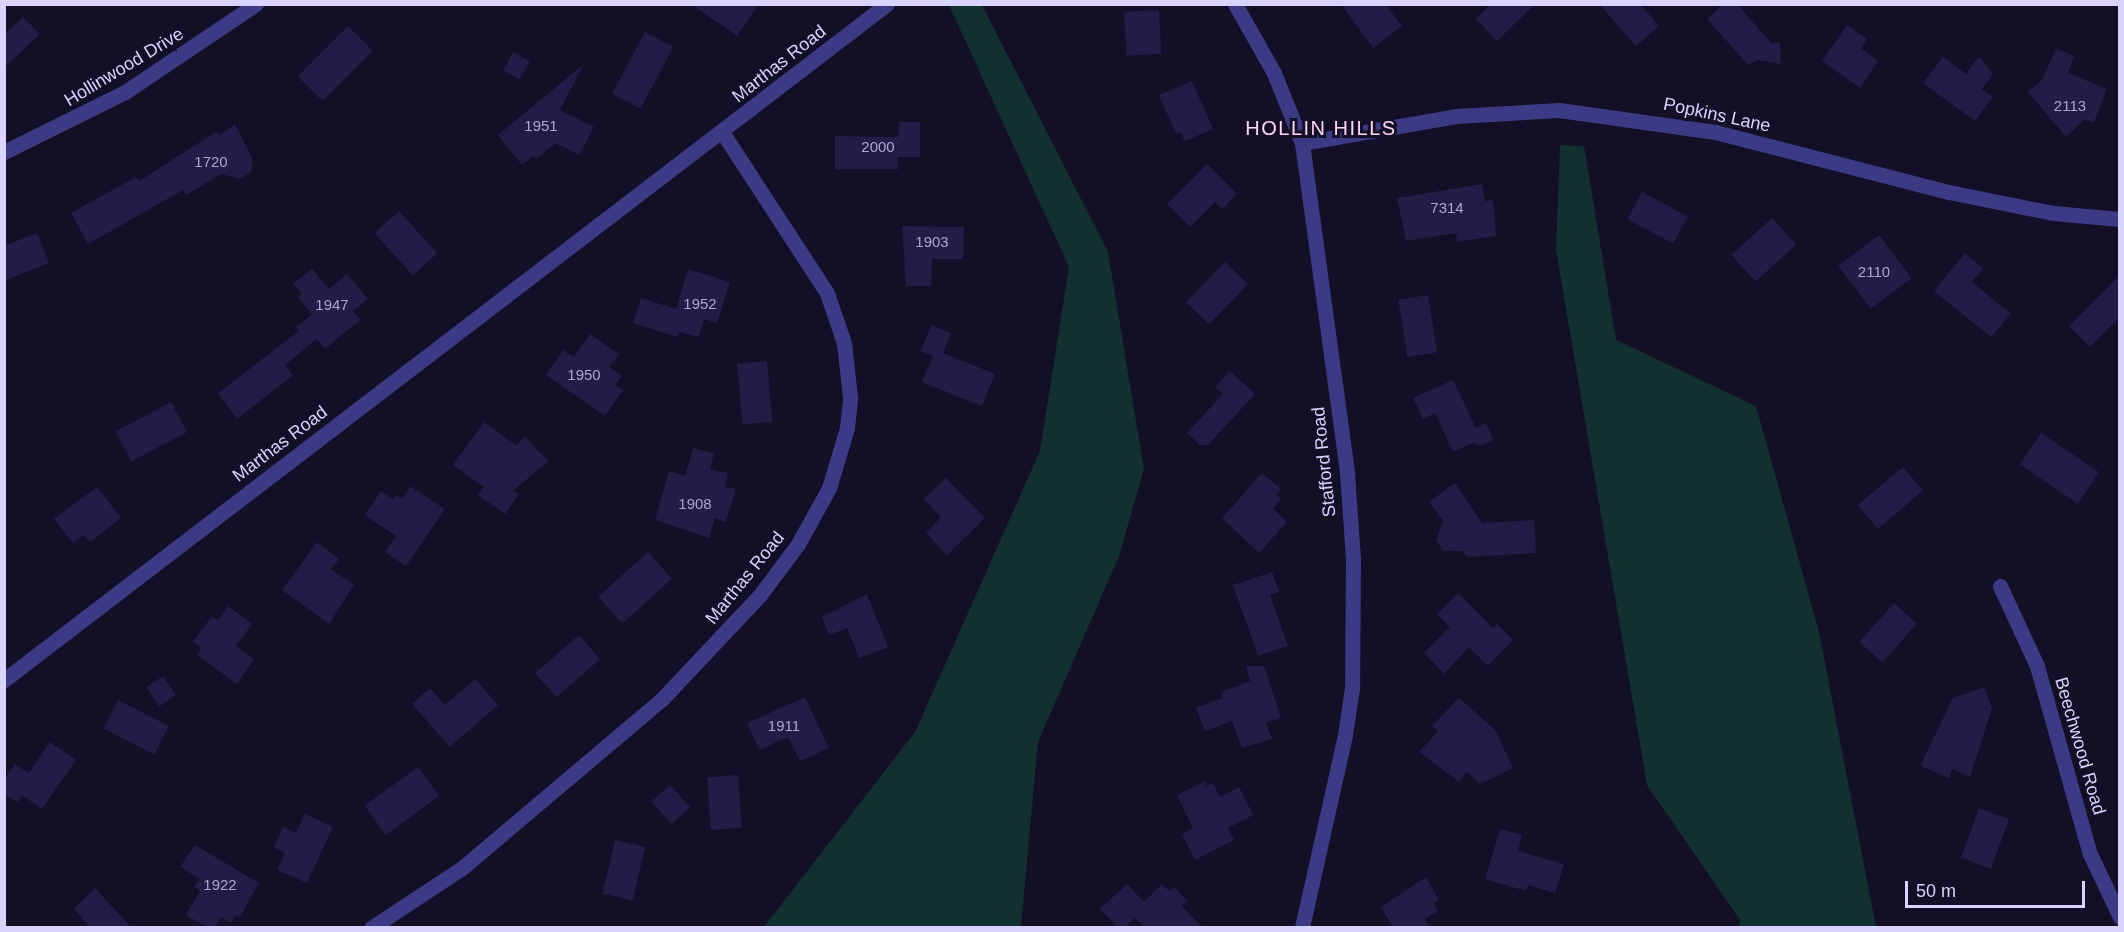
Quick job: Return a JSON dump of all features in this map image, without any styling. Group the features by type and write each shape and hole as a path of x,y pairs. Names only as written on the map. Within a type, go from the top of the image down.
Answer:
{"street":[{"name":"Hollinwood Drive","path":"4,152 125,92 256,4"},
{"name":"Marthas Road","path":"4,680 887,4"},
{"name":"Stafford Road","path":"1235,4 1274,73 1302,143 1347,472 1354,649 1345,735 1302,927"},
{"name":"Popkins Lane","path":"1302,143 1456,116 1559,110 1715,132 1949,192 2053,213 2120,219"},
{"name":"Marthas Road","path":"371,927 462,868 662,699 760,595 798,544 830,488 843,451 850,397 846,351 836,316 773,206 722,132"},
{"name":"Beechwood Road","path":"2000,586 2037,666 2091,854 2120,917"}],"green space":[{"path":"949,5 982,5 1108,252 1144,469 1119,556 1038,742 1021,927 764,927 915,732 1040,451 1069,267"},
{"path":"1560,145 1584,146 1616,340 1756,406 1819,632 1876,927 1739,927 1740,920 1647,785 1556,250"}],"building":[{"path":"691,4 759,4 737,36"},
{"path":"1341,4 1385,4 1402,26 1373,48"},
{"path":"1491,4 1535,4 1497,41 1476,19"},
{"path":"1599,4 1640,4 1659,26 1636,46"},
{"path":"1723,4 1737,4 1771,43 1780,43 1781,64 1757,60 1748,65 1707,19"},
{"path":"1159,10 1161,54 1126,56 1124,12"},
{"path":"23,17 40,34 4,68 4,35"},
{"path":"1847,25 1867,39 1861,48 1878,61 1860,88 1822,61"},
{"path":"348,26 373,51 323,101 298,76"},
{"path":"645,32 673,47 640,109 612,94"},
{"path":"2056,48 2074,56 2068,73 2107,89 2094,122 2084,120 2066,137 2028,92 2042,80"},
{"path":"513,52 530,61 520,79 503,71"},
{"path":"1979,56 1993,74 1982,89 1993,97 1975,121 1923,83 1943,57 1966,74"},
{"path":"584,64 560,110 594,127 579,155 556,143 536,159 534,156 522,165 498,135"},
{"path":"1192,81 1213,129 1185,141 1180,132 1176,134 1159,95"},
{"path":"899,122 920,122 920,157 898,157 898,169 835,169 835,136 898,137"},
{"path":"235,124 253,160 251,172 240,179 221,174 186,195 183,190 88,244 71,213 136,177 139,181 216,132 220,135"},
{"path":"1207,164 1237,194 1222,209 1215,202 1190,227 1167,204"},
{"path":"1482,184 1485,201 1493,200 1496,236 1457,242 1456,233 1406,241 1397,198"},
{"path":"1642,192 1688,216 1673,244 1627,219"},
{"path":"399,211 437,253 413,275 374,233"},
{"path":"1772,218 1796,245 1755,282 1731,255"},
{"path":"902,226 964,227 963,259 932,259 931,286 906,286"},
{"path":"37,233 49,263 4,281 4,246"},
{"path":"1879,235 1911,278 1871,309 1838,266"},
{"path":"1965,253 1983,269 1972,282 2011,314 1991,337 1934,291"},
{"path":"1225,262 1248,284 1209,325 1186,302"},
{"path":"312,269 329,289 347,274 368,299 353,311 360,320 325,349 317,339 285,365 293,375 237,419 218,393 299,331 296,327 312,314 298,297 302,294 293,284"},
{"path":"688,269 730,282 717,323 704,319 699,337 679,332 677,337 633,323 641,298 676,309"},
{"path":"2120,275 2120,317 2090,347 2069,326"},
{"path":"1428,295 1437,352 1407,357 1398,300"},
{"path":"931,325 951,333 943,353 995,374 982,406 922,382 933,356 921,351"},
{"path":"590,334 619,354 609,367 622,376 615,385 623,390 605,416 546,375 563,350 574,357"},
{"path":"767,361 772,422 742,424 737,364"},
{"path":"1230,371 1255,394 1208,445 1200,445 1187,433 1223,394 1215,387"},
{"path":"1453,380 1476,428 1486,423 1493,440 1480,446 1474,442 1453,452 1435,413 1423,419 1413,398"},
{"path":"171,402 187,432 131,462 115,432"},
{"path":"484,422 516,445 525,437 548,461 513,491 519,494 505,514 478,495 484,487 453,465"},
{"path":"2041,433 2099,472 2078,504 2020,465"},
{"path":"693,448 714,453 710,469 728,473 725,487 736,489 726,522 715,518 709,538 655,520 669,471 685,476"},
{"path":"1903,467 1923,491 1878,529 1858,505"},
{"path":"1262,473 1281,489 1276,494 1281,499 1273,509 1287,522 1259,553 1222,518"},
{"path":"946,478 985,518 947,555 926,533 941,517 924,499"},
{"path":"1455,483 1482,523 1534,520 1536,553 1467,557 1463,551 1443,551 1436,540 1443,521 1429,502"},
{"path":"410,486 445,509 406,566 385,552 396,536 365,515 381,491 393,499 396,495 402,499"},
{"path":"97,487 121,518 90,542 84,535 73,543 54,519"},
{"path":"317,542 339,559 331,569 354,585 329,624 282,590"},
{"path":"648,552 672,579 622,624 598,597"},
{"path":"1272,572 1279,592 1270,595 1288,646 1258,656 1233,585"},
{"path":"1458,593 1493,628 1497,624 1513,640 1488,666 1469,647 1444,674 1424,653 1450,627 1437,614"},
{"path":"867,594 888,647 859,658 847,628 829,635 822,617"},
{"path":"1894,603 1917,624 1882,662 1859,642"},
{"path":"228,606 252,624 236,646 254,659 237,684 197,655 201,648 193,642 212,616 218,620"},
{"path":"579,635 600,659 556,697 535,673"},
{"path":"1246,666 1264,666 1281,718 1266,723 1272,739 1242,748 1232,721 1205,731 1196,708 1223,698 1221,692 1250,681"},
{"path":"163,676 176,695 159,706 146,687"},
{"path":"475,679 498,705 450,747 412,704 430,688 445,705"},
{"path":"1984,687 1992,708 1970,777 1952,769 1949,778 1920,766 1953,698"},
{"path":"805,697 829,748 800,761 788,737 759,750 747,723"},
{"path":"1459,698 1495,730 1513,768 1480,784 1467,772 1459,782 1419,752 1438,731 1432,726"},
{"path":"118,700 169,726 154,754 103,729"},
{"path":"50,742 76,760 42,809 22,795 17,802 4,794 4,779 15,764 29,773"},
{"path":"418,767 439,796 386,835 365,806"},
{"path":"738,775 742,828 711,830 707,777"},
{"path":"1205,781 1207,786 1213,783 1220,797 1239,787 1253,815 1228,828 1234,840 1195,860 1182,834 1193,828 1177,795"},
{"path":"670,785 690,807 671,824 651,802"},
{"path":"1979,808 2009,819 1991,869 1961,858"},
{"path":"305,814 333,827 307,883 277,870 285,853 274,847 283,827 296,833"},
{"path":"1500,829 1522,835 1518,851 1564,864 1555,893 1528,885 1526,891 1485,879"},
{"path":"615,840 645,847 633,901 603,894"},
{"path":"195,845 259,883 240,917 236,915 231,923 221,917 215,927 207,927 186,915 200,891 194,887 200,879 180,867"},
{"path":"1426,877 1439,900 1433,903 1438,911 1425,919 1430,927 1393,927 1381,907"},
{"path":"1127,884 1144,902 1162,884 1169,891 1174,887 1187,901 1182,906 1202,927 1144,927 1135,918 1125,927 1118,927 1100,909"},
{"path":"95,888 131,927 90,927 74,909"}],"district":[{"name":"HOLLIN HILLS","path":"1321,128"}]}
